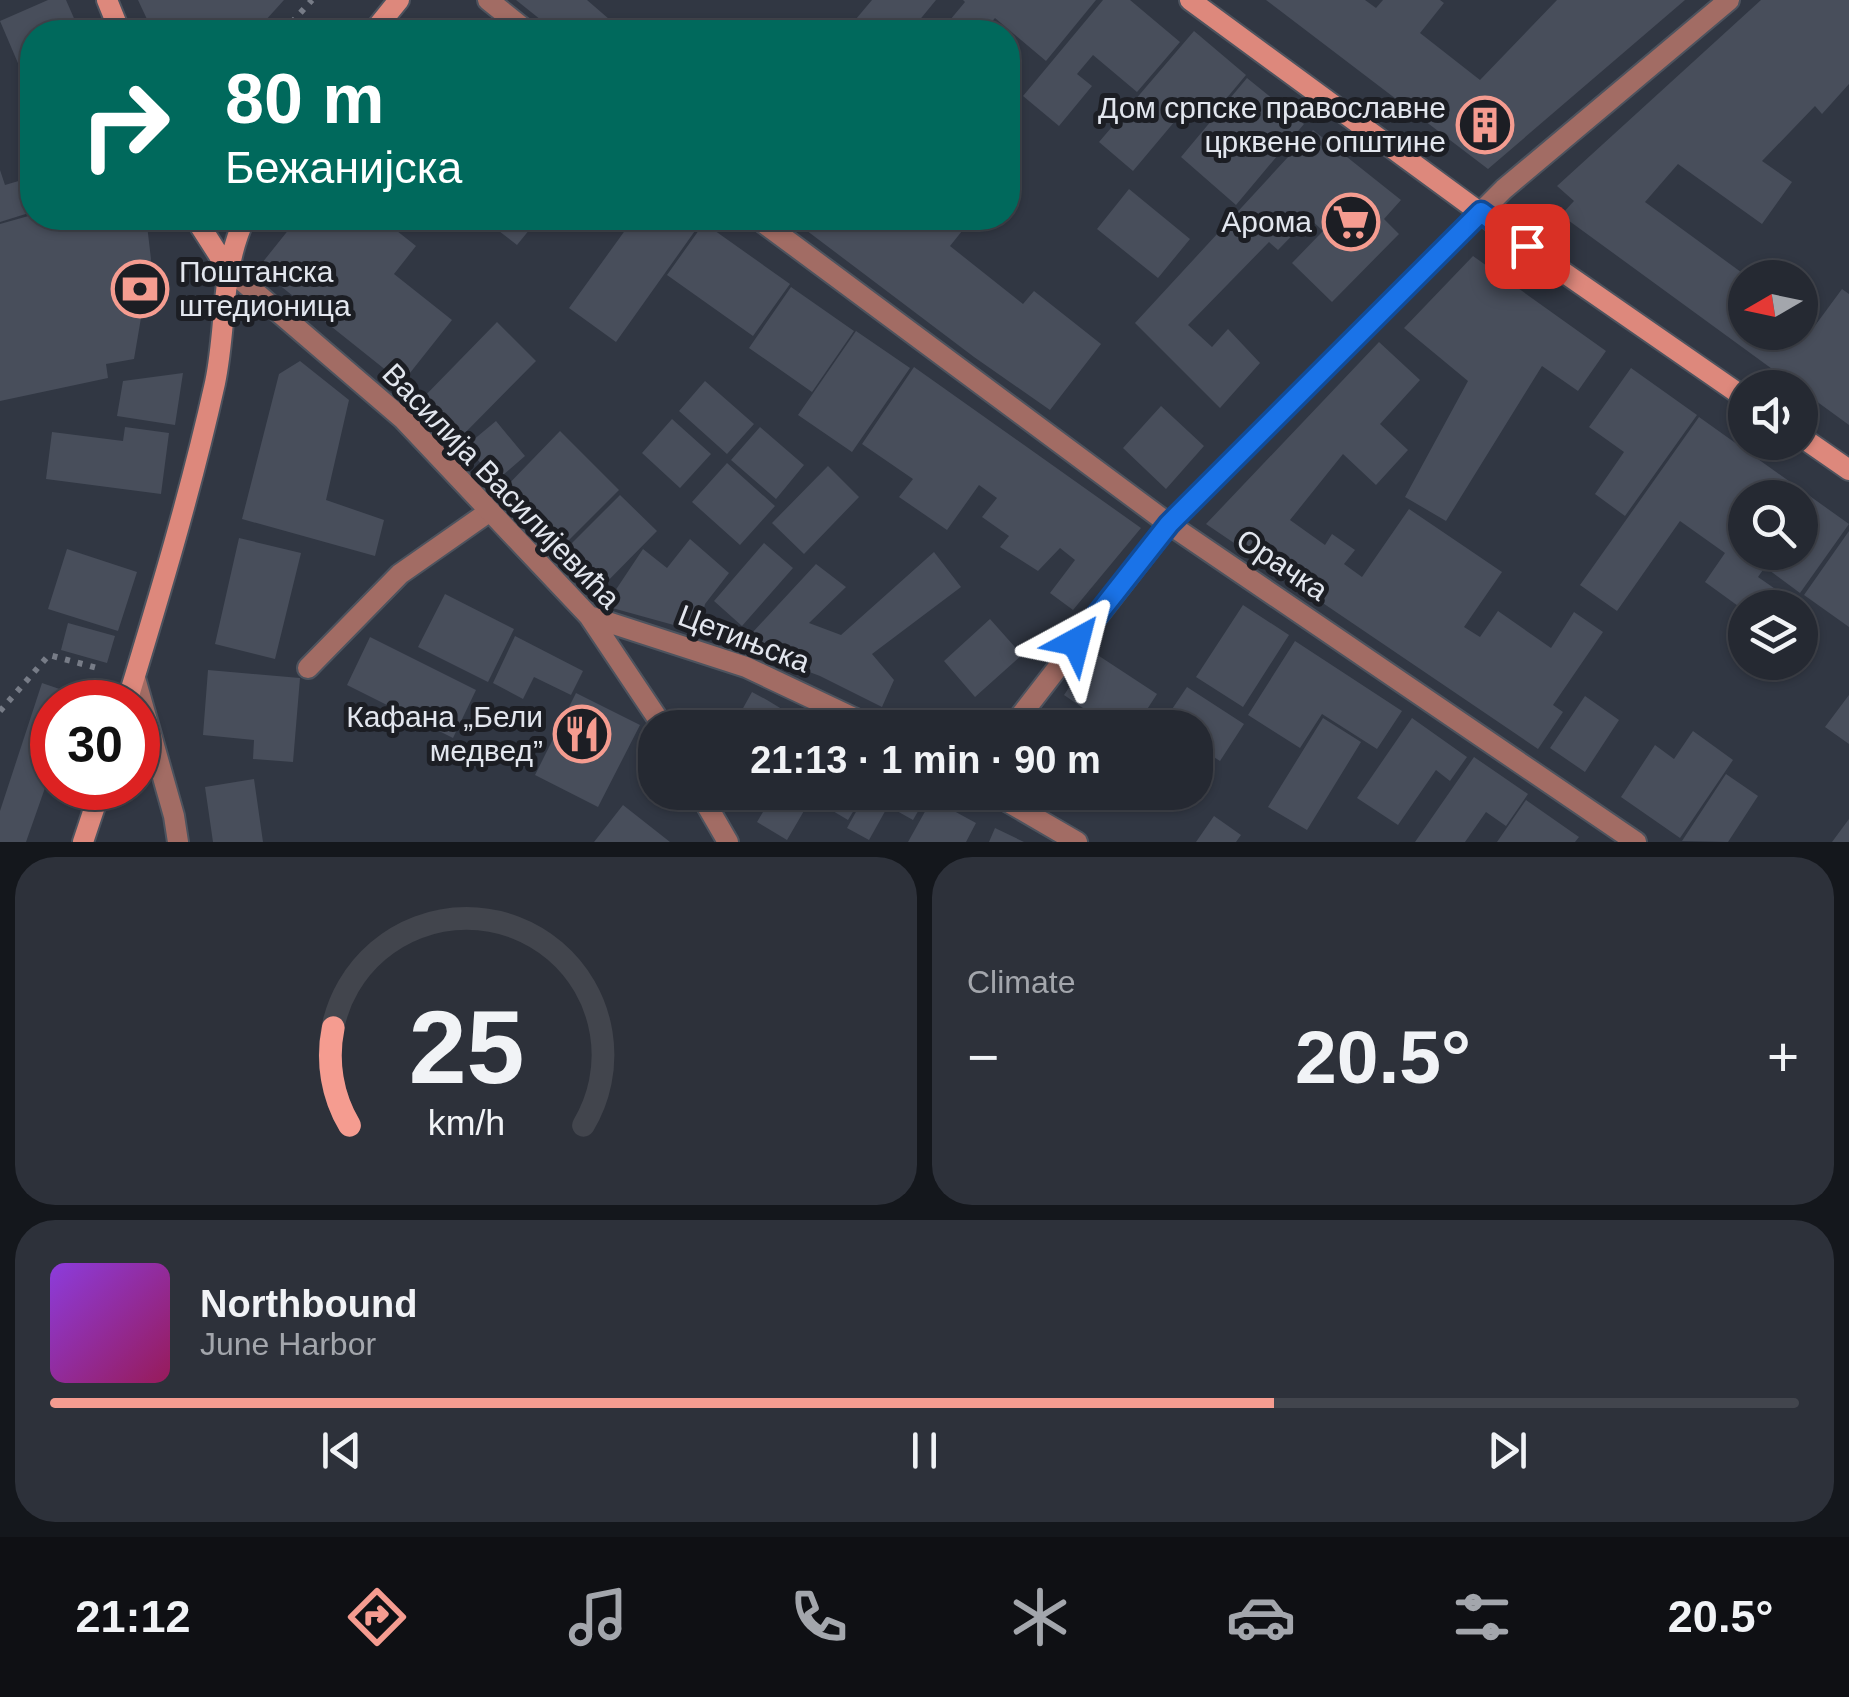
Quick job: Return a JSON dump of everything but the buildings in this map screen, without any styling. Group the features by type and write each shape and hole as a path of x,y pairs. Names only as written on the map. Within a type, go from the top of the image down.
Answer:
{"street":[{"path":"382,20 399,0"},
{"path":"488,0 513,20"},
{"path":"1190,0 1728,386"},
{"path":"1025,710 1169,524 1481,212 1730,0"},
{"path":"203,230 227,268"},
{"path":"178,842 134,678 190,487 215,381 227,268 241,230"},
{"name":"Орачка","path":"773,230 1169,524 1636,842"},
{"name":"Василија Василијевића","path":"227,268 403,420 589,616 652,710"},
{"path":"1818,448 1849,470"},
{"path":"308,668 400,574 490,511"},
{"name":"Цетињска","path":"589,616 746,667 837,710"},
{"path":"83,842 94,810"},
{"path":"709,810 728,842"},
{"path":"1025,810 1077,842"},
{"path":"1028,810 1031,813"}],"path":[{"path":"294,20 312,0"},
{"path":"0,711 49,655 99,668"}],"place":[{"name":"Дом српске православне црквене општине","path":"1485,125"},
{"name":"Арома","path":"1351,222"},
{"name":"Поштанска штедионица","path":"140,289"},
{"name":"Кафана „Бели медвед”","path":"582,734"}],"route":[{"path":"1076,642 1169,524 1481,212 1527,246"}]}
